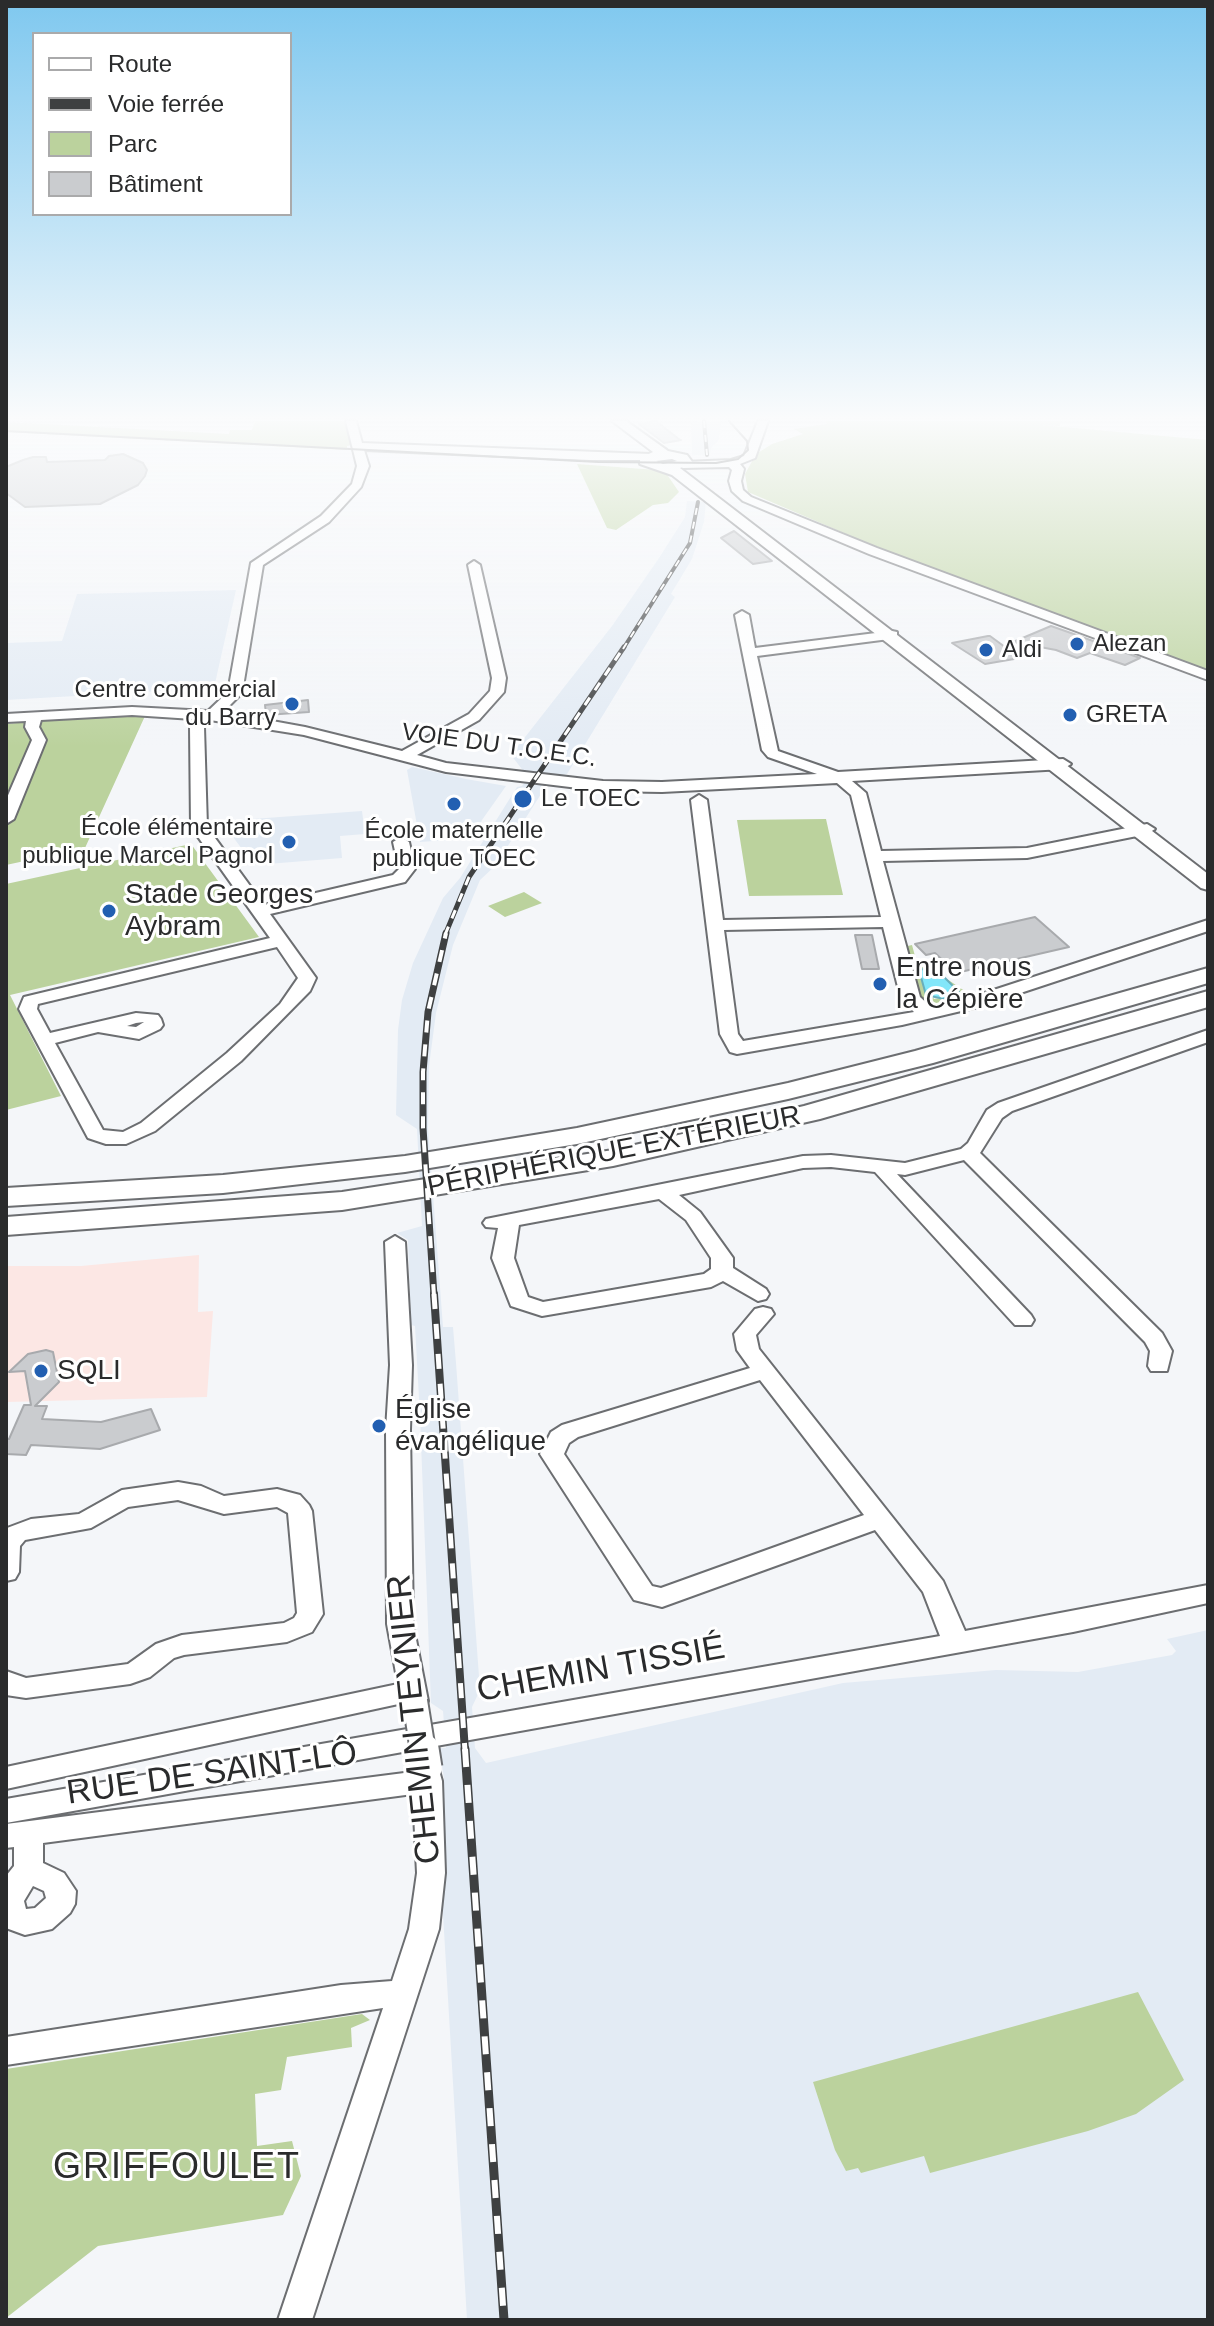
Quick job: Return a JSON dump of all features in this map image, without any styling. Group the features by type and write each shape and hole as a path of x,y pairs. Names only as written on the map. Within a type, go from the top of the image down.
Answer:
{"highway":[{"path":"6,1197 237,1183 405,1164 562,1139 687,1114 894,1064 1208,975"},
{"name":"PÉRIPHÉRIQUE EXTÉRIEUR","path":"6,1226 342,1201 613,1158 810,1113 1208,999"}],"main road":[{"path":"759,530 1057,765 1208,875"},
{"path":"1143,830 1208,884"}],"street":[{"path":"281,941 30,1001 28,1009 95,1134 106,1138 126,1138 162,1117 234,1057 304,987 307,978 261,911 199,827 198,736 212,715 235,693 257,563 311,530"},
{"path":"822,530 1208,676"},
{"path":"402,757 474,717 497,692 498,671 474,565"},
{"path":"742,615 769,750 773,754 809,763 858,793 908,991 912,1000 928,1014"},
{"path":"749,653 890,636"},
{"name":"VOIE DU T.O.E.C.","path":"6,718 132,711 212,715 305,731 402,757 484,773 603,786 662,787 1057,765"},
{"path":"6,819 39,740 32,727 35,716"},
{"path":"699,800 729,1034 737,1048 928,1014 972,1003 1208,925"},
{"path":"875,856 1027,853 1143,830"},
{"path":"261,911 399,879 407,869 401,842"},
{"path":"715,925 891,922"},
{"path":"44,1040 98,1027"},
{"path":"722,1271 711,1280 542,1309 519,1301 503,1258 501,1223 803,1162 831,1161 905,1169 968,1153 976,1146 994,1114 1005,1107 1208,1036"},
{"path":"968,1153 1154,1338 1161,1351 1159,1366"},
{"path":"882,1168 1023,1320"},
{"path":"663,1192 693,1216 722,1258 722,1271 760,1304 745,1334 748,1350 934,1588 956,1642"},
{"name":"CHEMIN TEYNIER","path":"295,2320 429,1907 427,1775 400,1624 398,1430 401,1365 395,1242"},
{"path":"765,1371 570,1431 559,1438 552,1454 643,1593 662,1598 880,1519"},
{"path":"6,1572 8,1544 16,1534 31,1528 82,1522 122,1499 178,1491 192,1492 210,1502 224,1505 277,1498 291,1501 300,1511 310,1614 303,1625 287,1632 182,1645 165,1651 141,1670 130,1674 26,1688 7,1686"},
{"name":"CHEMIN TISSIÉ","path":"6,1811 1073,1622 1208,1594"},
{"path":"6,1778 391,1697 414,1695"},
{"name":"RUE DE SAINT-LÔ","path":"17,1836 427,1775"},
{"path":"17,1836 28,1870"},
{"path":"6,2051 341,1999 388,1994 402,1997"}],"shaded area":[{"path":"677,530 702,530 692,559 671,594 675,597 567,774 546,778 540,789 543,791 495,866 480,880 453,945 436,1013 429,1066 428,1128 443,1327 453,1327 456,1363 480,1690 472,1707 475,1748 486,1763 843,1683 996,1670 1078,1672 1172,1655 1176,1651 1167,1639 1208,1630 1208,2320 467,2320 443,1914 444,1778 439,1748 446,1748 443,1711 431,1703 415,1326 411,1325 408,1240 397,1233 422,1226 417,1129 396,1115 398,1030 402,1000 413,963 443,898 460,878 517,787 522,786 528,777 511,755 612,626"},
{"path":"236,590 214,688 6,700 6,643 62,641 77,594"},
{"name":"École maternelle publique TOEC","path":"412,767 506,786 482,820 475,838 420,842 407,770"},
{"name":"École élémentaire publique Marcel Pagnol","path":"362,811 365,834 340,836 342,858 255,865 249,857 239,854 242,849 227,829 230,828 225,821"},
{"path":"199,1255 198,1312 213,1311 207,1397 6,1402 6,1266 81,1266"}],"green space":[{"path":"836,530 1208,530 1208,670 893,554"},
{"path":"101,716 145,716 85,848 6,865 6,724"},
{"path":"826,819 843,895 749,896 737,820"},
{"path":"191,844 259,937 10,995 61,1096 6,1110 6,884"},
{"path":"524,892 542,903 505,917 488,906"},
{"path":"912,945 918,967 933,967 919,971 934,999 961,995 944,977 972,996 939,1004 919,998 903,947"},
{"path":"1138,1992 1184,2080 1136,2114 1088,2131 930,2173 924,2156 861,2173 858,2168 846,2171 835,2150 813,2082"},
{"path":"362,2014 370,2020 351,2028 352,2047 287,2057 281,2090 255,2094 257,2146 292,2141 301,2176 283,2215 98,2246 6,2318 6,2069"}],"water":[{"path":"933,967 962,995 944,999 926,995 919,970"}],"building":[{"path":"734,531 772,561 753,564 721,538"},
{"name":"Alezan","path":"1051,626 1140,658 1125,665 1090,653 1077,658 1056,650 1013,642"},
{"name":"Aldi","path":"990,636 1020,658 985,664 952,643"},
{"name":"Centre commercial du Barry","path":"308,700 309,712 266,715 265,705"},
{"path":"1035,917 1069,947 956,973 935,953 926,955 915,944"},
{"path":"855,935 872,935 879,969 862,969"},
{"path":"46,1350 53,1352 59,1382 35,1406 47,1406 42,1419 101,1422 151,1409 160,1430 100,1449 31,1445 26,1455 6,1454 6,1439 9,1439 24,1405 31,1405 25,1371 9,1372 28,1354"}],"railway":[{"path":"623,649 690,543 693,530"},
{"path":"445,935 469,877 624,647"},
{"path":"434,1296 423,1128 423,1072 428,1012 446,933"},
{"path":"434,1294 465,1751"},
{"path":"465,1749 504,2320"}],"place":[{"name":"Alezan","path":"1077,644"},
{"name":"Aldi","path":"986,650"},
{"name":"Centre commercial du Barry","path":"292,704"},
{"name":"GRETA","path":"1070,715"},
{"name":"Le TOEC","path":"523,799"},
{"name":"École maternelle publique TOEC","path":"454,804"},
{"name":"École élémentaire publique Marcel Pagnol","path":"289,842"},
{"name":"Stade Georges Aybram","path":"109,911"},
{"name":"Entre nous la Cépière","path":"880,984"},
{"name":"SQLI","path":"41,1371"},
{"name":"Église évangélique","path":"379,1426"}],"district":[{"name":"GRIFFOULET","path":"177,2168"}]}
